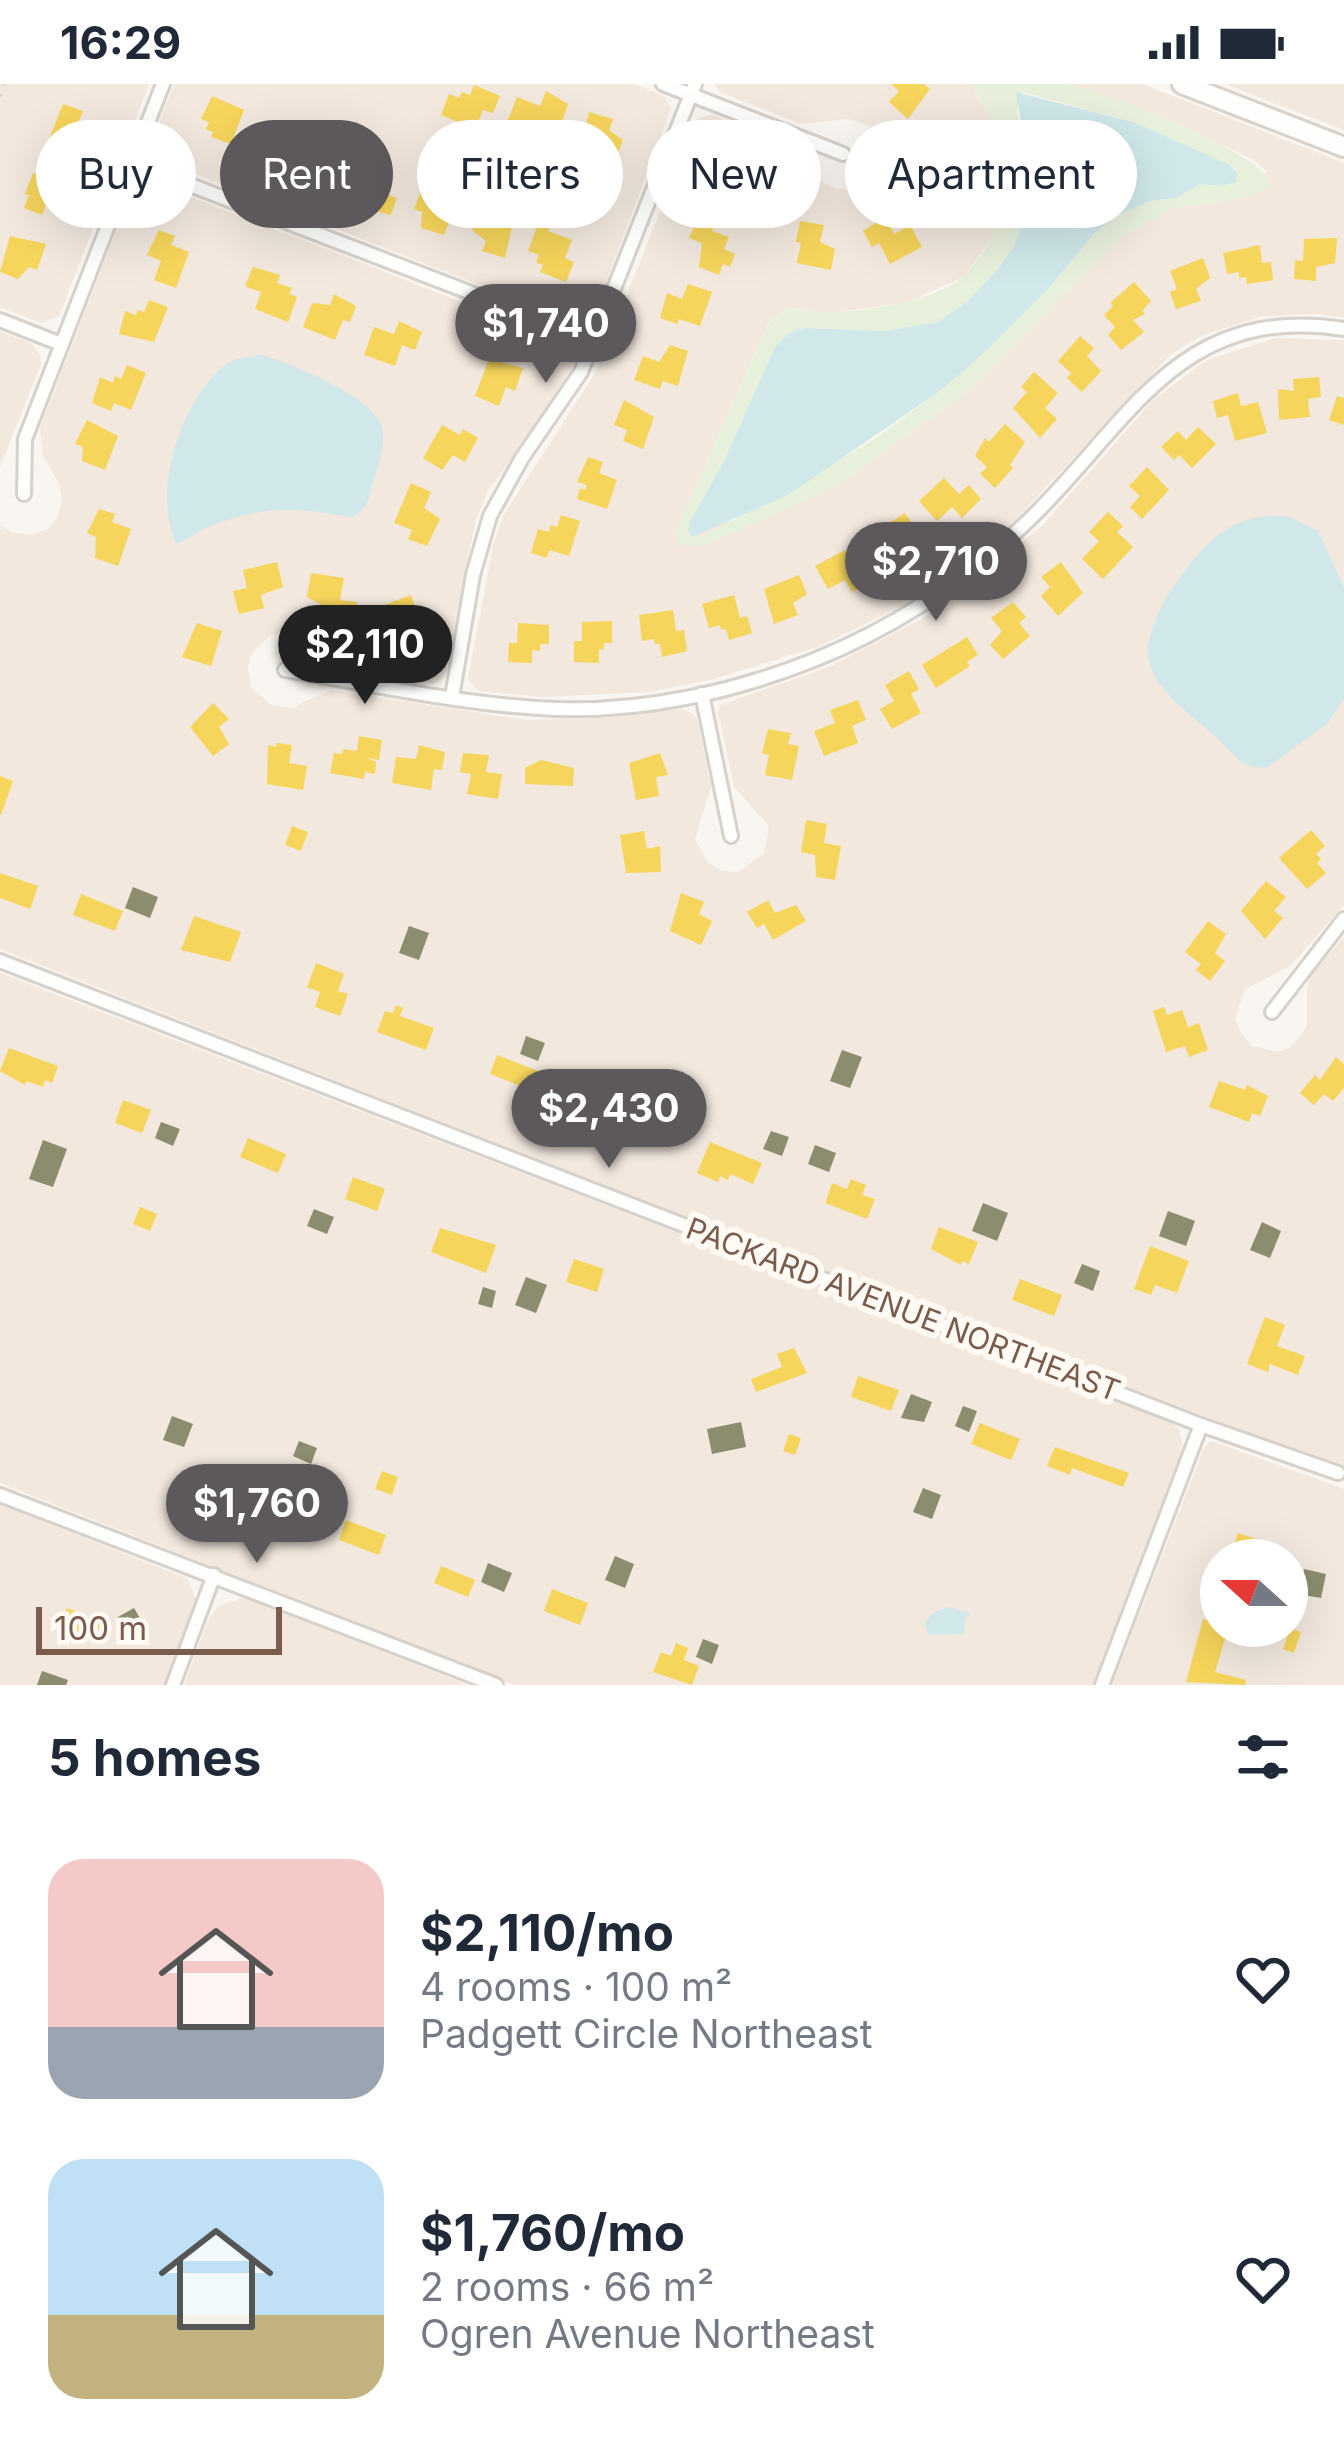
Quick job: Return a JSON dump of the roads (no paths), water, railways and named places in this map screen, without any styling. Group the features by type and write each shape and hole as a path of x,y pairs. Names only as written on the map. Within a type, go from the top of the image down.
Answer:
{"street":[{"path":"149,120 163,84"},
{"path":"663,84 693,89 844,154"},
{"path":"1182,84 1344,147"},
{"path":"452,698 473,575 490,516 522,458 568,395 596,341 693,89"},
{"path":"196,187 596,341"},
{"path":"24,494 25,440 107,228"},
{"path":"0,320 61,344"},
{"path":"285,670 452,698 560,709 610,708 703,694 820,657 929,600 1016,532 1138,398 1193,354 1227,338 1267,328 1344,329"},
{"path":"703,694 730,836"},
{"path":"1271,1012 1344,920"},
{"name":"PACKARD AVENUE NORTHEAST","path":"0,962 1337,1473"},
{"path":"1102,1685 1202,1425"},
{"path":"0,1495 496,1685"},
{"path":"173,1685 214,1575"}],"water":[{"path":"1016,92 1125,120 1021,120"},
{"path":"1137,124 1230,165 1238,174 1236,182 1200,184 1176,198 1137,206"},
{"path":"1022,228 1102,228 1050,287 943,389 788,495 692,537 688,531 691,520 725,459 775,347 790,333 804,328 884,331 938,322 967,302 1014,246"},
{"path":"262,355 328,382 374,414 381,425 383,445 367,502 352,517 296,510 249,514 210,526 176,544 167,500 181,429 219,370 245,357"},
{"path":"1287,516 1318,531 1344,587 1344,699 1327,724 1268,767 1259,768 1239,760 1168,694 1153,673 1148,646 1161,608 1199,553 1225,530 1247,520"},
{"path":"951,1607 971,1614 965,1619 964,1634 929,1635 925,1625 929,1617"}]}
